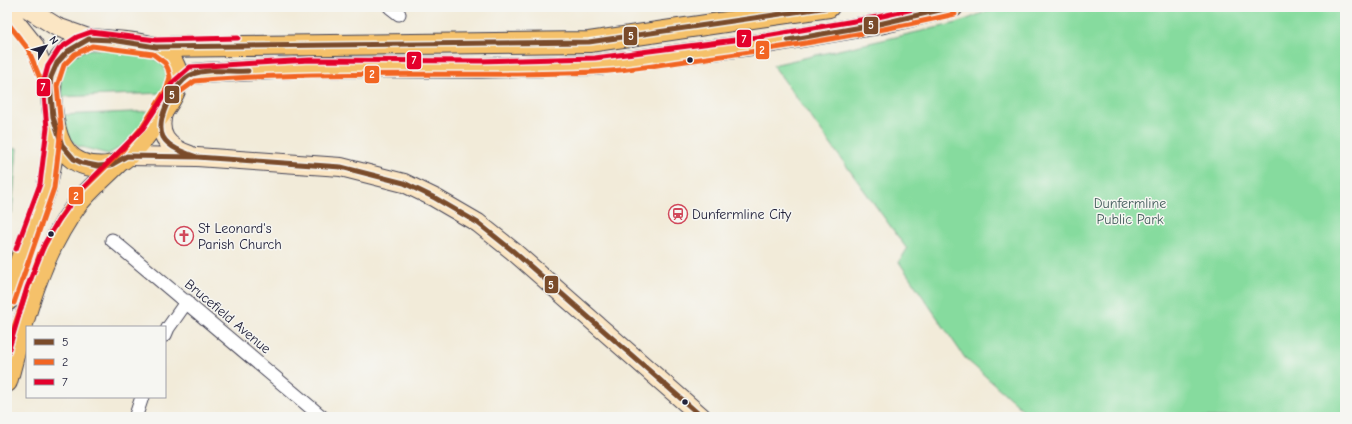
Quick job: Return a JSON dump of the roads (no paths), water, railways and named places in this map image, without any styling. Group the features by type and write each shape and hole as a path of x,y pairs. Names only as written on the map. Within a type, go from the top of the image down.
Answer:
{"main road":[{"path":"7,301 47,186 54,128 50,85 54,69 64,54 80,43 91,39 156,47 589,42 829,7"},
{"path":"176,86 185,78 196,73 310,67 481,68 596,65 767,43 879,24 953,7"},
{"path":"7,382 22,326 47,255 77,205 150,130 164,110 176,86 177,77 173,62 164,52 156,47"},
{"path":"54,128 61,145 75,161 97,167 123,159"}],"street":[{"path":"25,7 57,27 91,39"},
{"path":"7,11 34,44 50,85"},
{"path":"164,110 161,116 161,130 167,142 179,151 197,157"},
{"path":"123,159 197,157 341,167 404,183 435,198 478,223 513,251 702,417"},
{"name":"Brucefield Avenue","path":"112,240 322,417"},
{"path":"166,333 186,301"},
{"path":"136,415 142,398"}],"place":[{"name":"Dunfermline City","path":"678,214"},
{"name":"St Leonard's Parish Church","path":"184,236"}],"park label":[{"name":"Dunfermline Public Park","path":"1130,212"}]}
